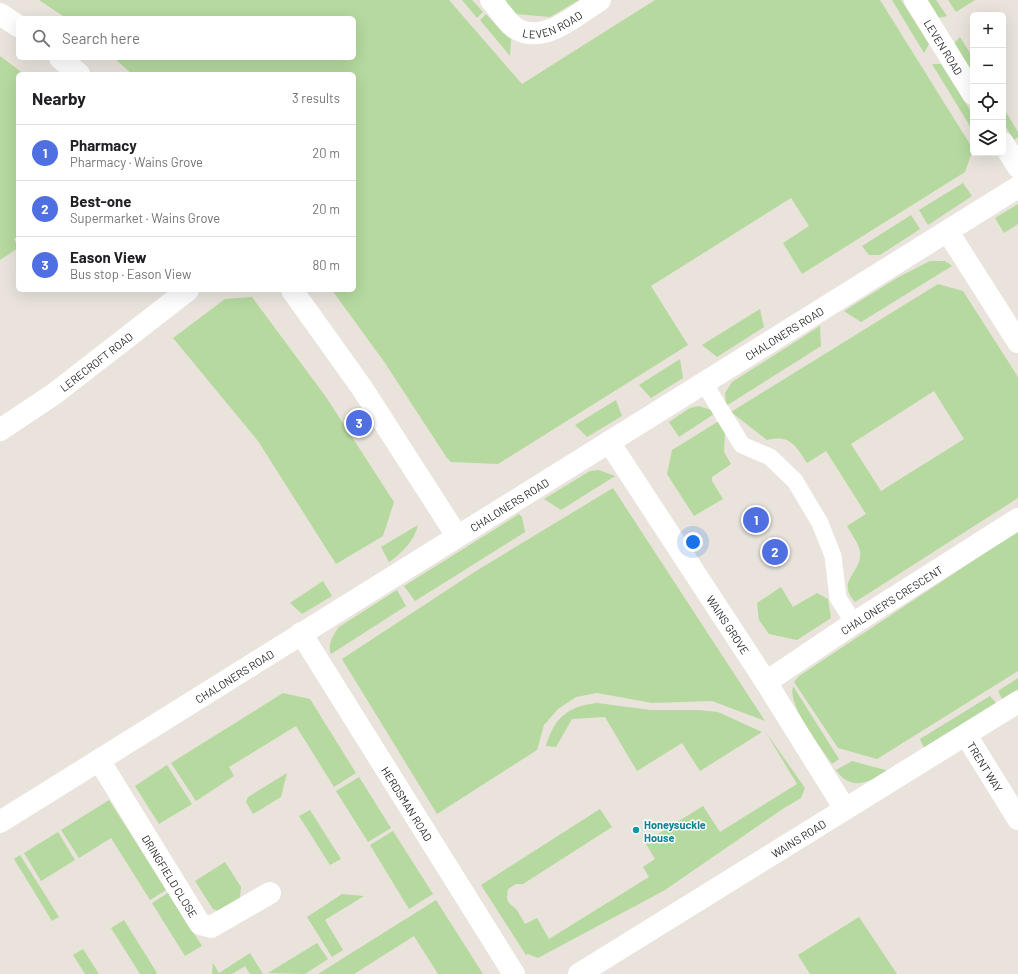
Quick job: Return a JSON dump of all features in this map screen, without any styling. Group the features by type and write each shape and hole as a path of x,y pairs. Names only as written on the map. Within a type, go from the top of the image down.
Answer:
{"street":[{"name":"LEVEN ROAD","path":"491,0 515,28 533,35 553,30 600,0"},
{"name":"LEVEN ROAD","path":"915,0 970,89"},
{"path":"0,14 16,25"},
{"path":"62,60 77,72"},
{"path":"1006,148 1018,167"},
{"name":"CHALONERS ROAD","path":"0,822 1018,187"},
{"path":"948,232 1018,342"},
{"name":"LERECROFT ROAD","path":"0,430 54,394 185,292"},
{"path":"293,292 362,388 457,536"},
{"name":"WAINS GROVE","path":"609,442 766,682 845,809"},
{"name":"CHALONER'S CRESCENT","path":"766,682 854,623 1018,519"},
{"name":"HERDSMAN ROAD","path":"301,633 514,974"},
{"name":"WAINS ROAD","path":"579,974 1018,702"},
{"name":"TRENT WAY","path":"966,734 1018,819"},
{"name":"DRINGFIELD CLOSE","path":"99,760 200,924 211,927 270,893"}],"lane":[{"path":"704,383 742,445 770,457 795,481 822,530 833,556 838,598 854,623"}],"green space":[{"path":"39,0 449,0 522,84 655,0 880,0 970,144 971,156 965,172 802,274 783,243 809,226 791,198 651,286 688,345 498,464 451,462 385,363 333,292 356,292 356,72 130,72 116,60 356,60 356,16 63,16"},
{"path":"462,0 472,0 483,12 477,18"},
{"path":"503,0 579,0 550,17 515,14"},
{"path":"892,0 901,0 929,44 924,53"},
{"path":"926,0 936,0 947,16 938,18"},
{"path":"948,0 975,0 956,12"},
{"path":"486,14 503,33 511,39 510,56 480,20"},
{"path":"960,37 970,53 970,69 954,43"},
{"path":"0,56 21,72 16,72 16,238 14,238 16,249 0,260"},
{"path":"932,64 941,64 970,110 970,126"},
{"path":"1006,112 1018,132 1018,137 1014,140 1006,127"},
{"path":"963,183 972,196 928,225 919,210"},
{"path":"1018,204 1018,224 1004,233 995,218"},
{"path":"911,215 920,229 880,255 869,255 862,246"},
{"path":"930,261 945,261 952,266 861,322 844,311 897,278"},
{"path":"938,284 963,291 1018,377 1018,498 855,602 848,588 851,576 860,559 860,551 847,526 866,514 826,451 807,463 792,443 781,439 767,440 731,412","holes":["934,391 964,439 881,491 851,444"]},
{"path":"252,297 326,397 394,502 383,536 336,564 258,441 173,338 225,299"},
{"path":"760,309 764,327 717,357 702,345"},
{"path":"820,326 821,346 726,406 725,393 732,382"},
{"path":"680,359 683,378 651,398 639,385"},
{"path":"616,400 622,416 587,437 575,425"},
{"path":"699,406 711,410 714,414 679,437 669,422 690,408"},
{"path":"719,421 725,432 724,452 731,464 712,477 712,481 723,499 694,516 667,474 672,450"},
{"path":"599,470 615,476 561,510 544,499 590,471"},
{"path":"613,488 765,721 712,701 652,703 597,693 576,697 558,709 544,725 537,750 437,814 342,659 476,571"},
{"path":"519,514 522,517 525,532 415,601 404,586"},
{"path":"418,525 411,541 389,562 381,547"},
{"path":"1018,531 1018,671 877,759 838,748 794,682 799,676"},
{"path":"323,581 332,596 302,614 290,603"},
{"path":"781,587 793,607 817,593 828,599 831,618 797,640 769,634 759,620 757,603"},
{"path":"397,590 406,606 331,654 330,643 339,627"},
{"path":"1018,678 1018,689 1002,699 998,691"},
{"path":"793,686 839,759 832,764 800,715 795,704"},
{"path":"283,693 310,699 356,773 334,787 296,726 229,767 234,776 196,801 171,763"},
{"path":"990,696 996,703 924,748 920,739"},
{"path":"597,703 651,710 698,710 718,712 762,732 700,771 682,743 637,771 605,717 572,719 556,747 546,746 553,728 564,715 578,707"},
{"path":"765,731 805,788 801,798 784,808 665,890 538,958 528,954 526,955 481,885 600,809 612,827 523,884 516,884 508,889 508,901 516,909 525,924 537,918 549,939 649,877 643,867 655,859 645,842 703,806 720,832 797,784"},
{"path":"852,761 889,771 868,781 855,783 842,777 836,770"},
{"path":"167,765 192,804 159,824 135,786"},
{"path":"287,773 281,797 253,814 246,802 248,797"},
{"path":"359,777 391,828 368,842 336,791"},
{"path":"109,800 166,890 150,900 111,838 79,858 61,830"},
{"path":"310,810 341,859 330,865 299,816"},
{"path":"393,831 433,894 409,909 370,845"},
{"path":"58,832 75,860 41,881 24,853"},
{"path":"20,855 59,917 52,921 14,859"},
{"path":"225,862 241,887 240,899 221,912 213,909 195,881"},
{"path":"168,893 202,946 185,956 152,903"},
{"path":"342,894 364,896 325,920 343,950 332,957 307,917"},
{"path":"436,900 483,974 438,974 414,936 354,974 318,974"},
{"path":"859,917 897,974 810,974 798,955"},
{"path":"124,920 157,973 156,974 140,974 111,928"},
{"path":"317,943 328,959 305,974 268,973"},
{"path":"83,949 99,974 85,974 73,955"},
{"path":"250,953 263,974 250,974 245,966 232,974 212,974 213,963 219,973"}],"place":[{"name":"Eason View","path":"359,423"},
{"name":"Pharmacy","path":"756,520"},
{"name":"Best-one","path":"775,552"},
{"name":"Honeysuckle House","path":"636,830"}]}
